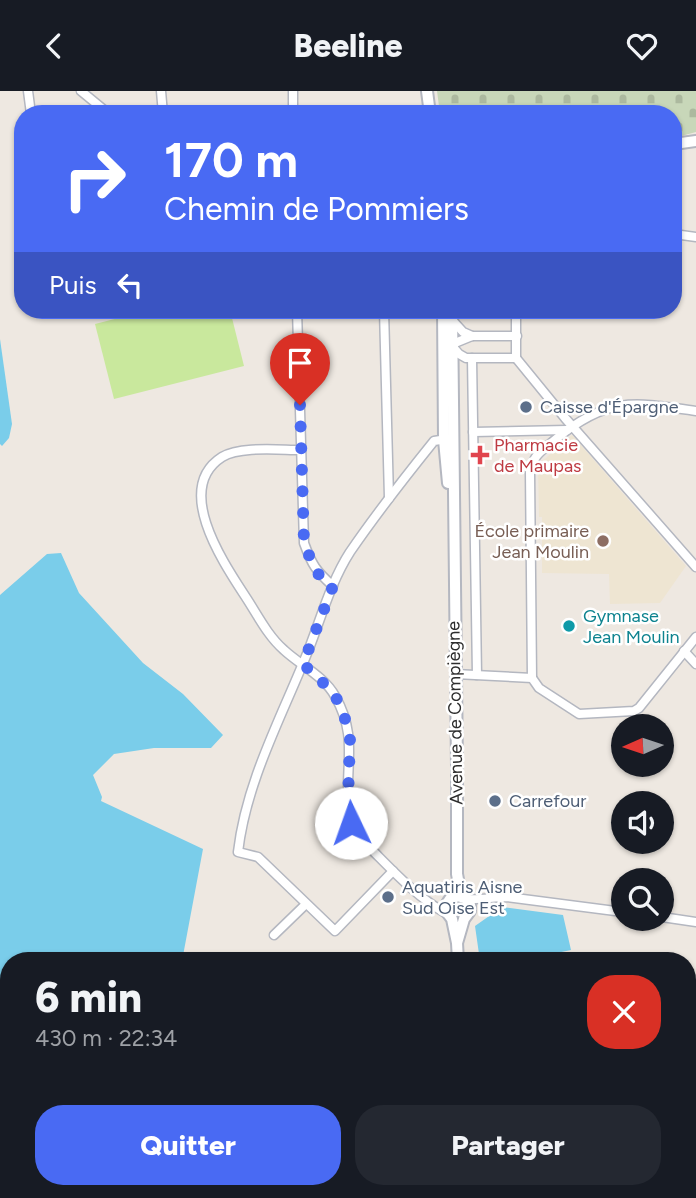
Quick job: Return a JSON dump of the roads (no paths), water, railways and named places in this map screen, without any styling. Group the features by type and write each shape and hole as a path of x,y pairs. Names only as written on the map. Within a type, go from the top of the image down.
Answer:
{"main road":[{"name":"Avenue de Compiègne","path":"449,319 453,373 449,439"},
{"name":"Avenue de Compiègne","path":"449,319 444,363 454,552 457,874 460,904 457,943"},
{"path":"450,917 458,920 460,904 446,908 457,943 457,952"}],"street":[{"path":"81,91 96,105"},
{"path":"297,319 304,543 316,572 333,586"},
{"path":"384,319 389,498"},
{"path":"450,319 463,332 472,336"},
{"path":"516,319 516,358 569,428 696,567"},
{"path":"444,363 455,343 461,339 472,336 516,336"},
{"path":"453,348 469,358 516,358"},
{"path":"453,373 469,358"},
{"path":"469,358 473,432 477,675"},
{"path":"696,411 640,403 608,408 569,428 534,457 530,472 531,678 539,688 579,714 634,711 696,638"},
{"path":"473,432 569,428"},
{"path":"393,871 335,931 258,857 238,852 247,809 272,733 349,554 434,441 449,439"},
{"path":"300,450 235,451 214,464 202,487 202,504 209,536 269,634 334,693 344,715 350,739 348,800 352,831 420,897 450,917"},
{"path":"684,651 696,664"},
{"path":"455,674 531,678"},
{"path":"428,901 480,907 488,899 507,897 611,910"},
{"path":"274,935 306,904"},
{"path":"674,919 696,922"}],"water":[{"path":"0,339 12,424 9,438 2,446 0,444"},
{"path":"61,553 79,593 143,663 183,694 223,735 211,748 154,748 114,754 93,775 102,797 101,801 203,849 184,952 0,952 0,595 47,554"},
{"path":"502,907 563,915 571,950 479,952 475,926"}],"place":[{"name":"Caisse d'Épargne","path":"526,407"},
{"name":"Pharmacie de Maupas","path":"480,455"},
{"name":"École primaire Jean Moulin","path":"603,541"},
{"name":"Gymnase Jean Moulin","path":"569,626"},
{"name":"Carrefour","path":"495,801"},
{"name":"Aquatiris Aisne Sud Oise Est","path":"388,897"}]}
